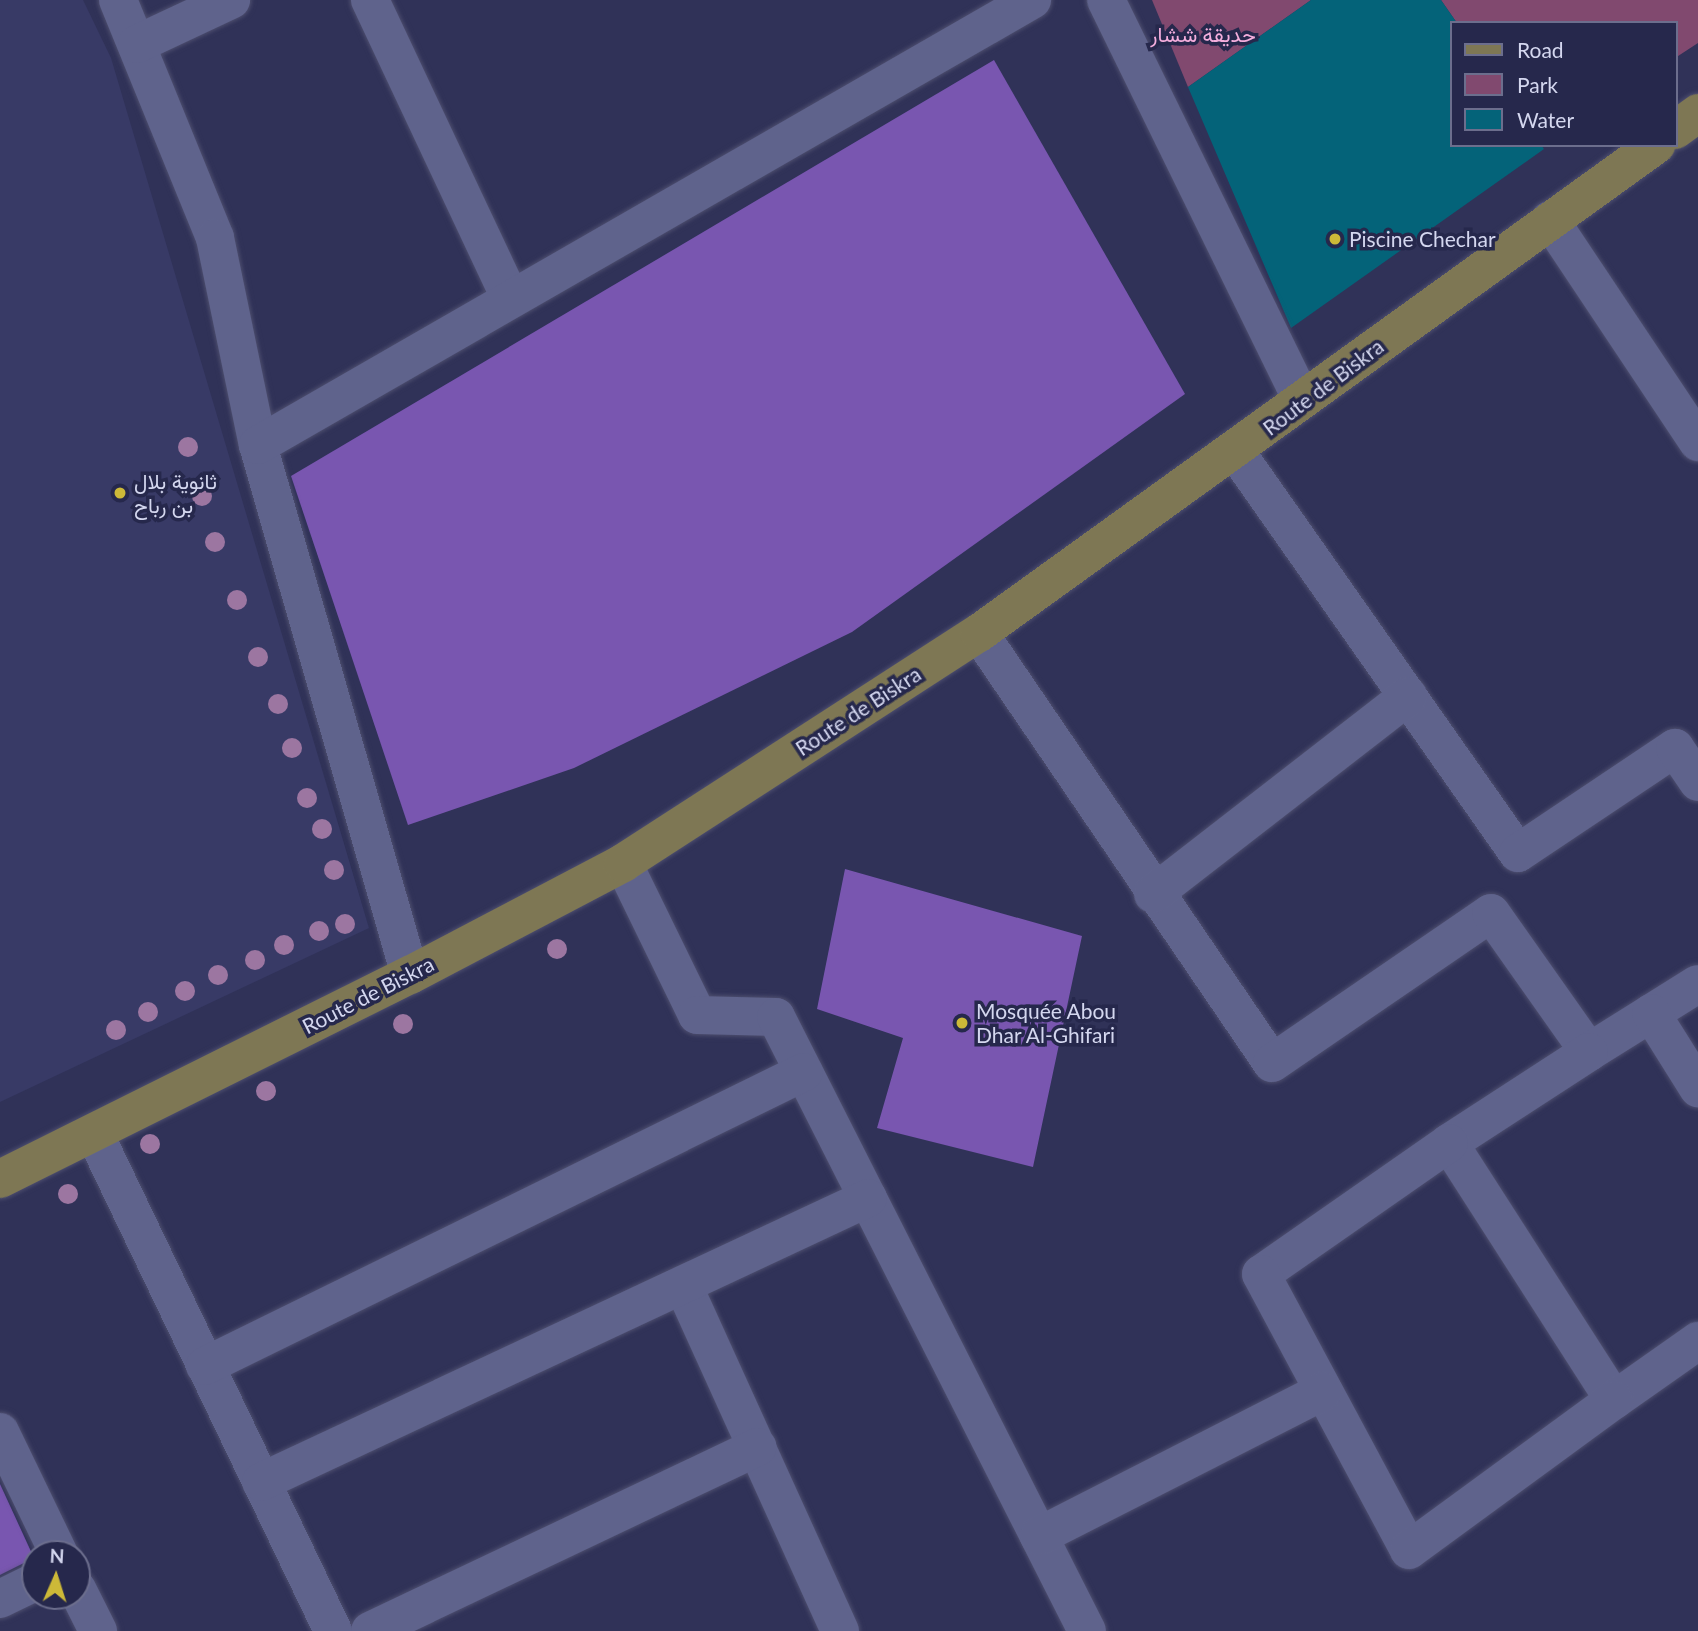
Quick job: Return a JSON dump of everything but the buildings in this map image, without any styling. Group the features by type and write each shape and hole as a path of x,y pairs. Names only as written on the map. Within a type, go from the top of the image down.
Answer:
{"main road":[{"path":"1677,129 1698,113"},
{"name":"Route de Biskra","path":"0,1179 410,975 623,863 979,633 1236,452 1302,400 1653,147"}],"street":[{"path":"118,0 215,238 258,445 410,975"},
{"path":"137,44 231,0"},
{"path":"370,0 510,298"},
{"path":"258,445 1032,0"},
{"path":"1106,0 1302,400"},
{"path":"1550,220 1698,442"},
{"path":"1236,452 1518,853 1686,740 1698,782"},
{"path":"979,633 1153,894 1272,1063 1491,913 1588,1052"},
{"path":"1153,894 1408,696"},
{"path":"623,863 697,1015 776,1017 1087,1631"},
{"path":"1698,984 1449,1143 1261,1274 1409,1550 1698,1341"},
{"path":"1651,1013 1698,1088"},
{"path":"205,1366 804,1072"},
{"path":"94,1133 333,1631"},
{"path":"1449,1143 1615,1400"},
{"path":"261,1482 868,1198"},
{"path":"683,1285 840,1631"},
{"path":"1039,1536 1323,1391"},
{"path":"370,1631 757,1447"},
{"path":"4,1455 51,1540"},
{"path":"0,1599 21,1589"},
{"path":"88,1610 98,1631"}],"shaded area":[{"name":"ثانوية بلال بن رباح","path":"0,0 83,0 111,58 369,928 0,1102"}],"green space":[{"name":"حديقة ششار","path":"1152,0 1311,0 1188,87"},
{"path":"1441,0 1698,0 1698,43 1677,57 1677,21 1456,21"}],"water":[{"name":"Piscine Chechar","path":"1311,0 1441,0 1456,21 1450,21 1450,147 1544,149 1291,328 1188,87"}],"place":[{"name":"Piscine Chechar","path":"1335,239"},
{"name":"ثانوية بلال بن رباح","path":"120,493"},
{"name":"Mosquée Abou Dhar Al-Ghifari","path":"962,1023"}]}
